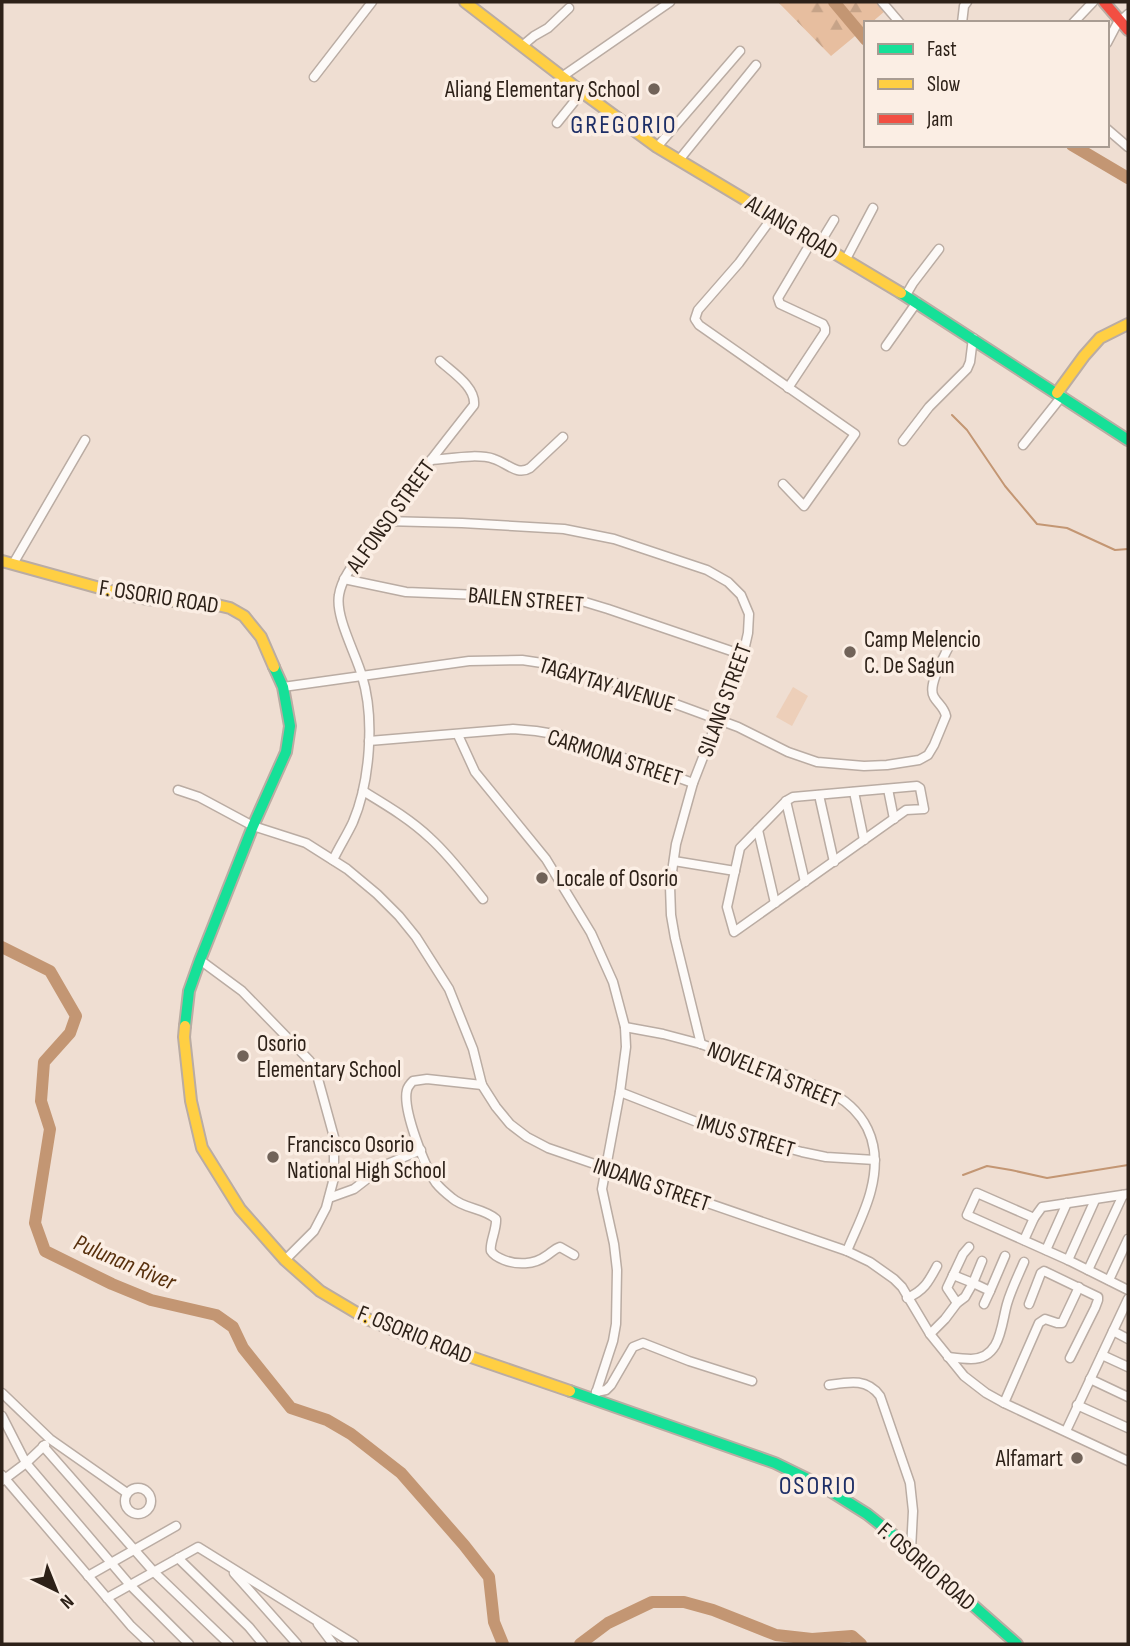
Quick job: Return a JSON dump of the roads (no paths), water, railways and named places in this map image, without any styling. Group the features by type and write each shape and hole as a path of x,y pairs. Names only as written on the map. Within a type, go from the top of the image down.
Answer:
{"street":[{"path":"314,77 372,2"},
{"name":"ALIANG ROAD","path":"466,2 657,147 906,295 1128,440"},
{"path":"563,76 670,2"},
{"path":"882,2 898,21"},
{"path":"962,21 967,2"},
{"path":"1075,21 1093,2"},
{"path":"1104,2 1124,17 1128,30"},
{"path":"522,46 548,29 569,8"},
{"path":"1109,39 1124,17"},
{"path":"657,147 740,51"},
{"path":"679,160 756,65"},
{"path":"557,123 582,92"},
{"path":"1109,131 1128,146"},
{"path":"846,259 873,208"},
{"path":"774,215 739,263 698,310 695,319 699,325 855,434 804,506 783,484"},
{"path":"788,388 825,328 822,324 780,304 778,298 816,241 834,220"},
{"path":"906,295 939,249"},
{"path":"886,346 917,302"},
{"path":"1023,445 1060,395 1084,356 1106,334 1128,324"},
{"path":"903,441 929,407 967,369 973,338"},
{"name":"ALFONSO STREET","path":"333,860 353,822 363,790 369,741 368,703 363,677 340,614 339,592 344,579 384,521 474,405 475,398 470,389 440,361"},
{"path":"431,460 485,457 497,459 525,472 563,437"},
{"path":"8,562 85,440"},
{"name":"SILANG STREET","path":"384,521 564,529 614,539 706,570 728,582 741,595 749,614 743,655 694,783 676,844 670,886 671,915 701,1044"},
{"name":"F. OSORIO ROAD","path":"8,562 118,593 230,608 244,616 261,637 283,687 290,726 286,752 200,960 189,992 184,1037 191,1101 202,1148 240,1209 285,1260 320,1291 367,1319 420,1340 595,1395 775,1463 824,1487 867,1514 1017,1644"},
{"name":"BAILEN STREET","path":"344,579 406,592 575,599 743,655"},
{"name":"TAGAYTAY AVENUE","path":"283,687 469,661 522,660 567,668 632,688 717,719 788,752 817,762 887,765 919,760 928,755 934,745 946,716 932,692 948,648"},
{"name":"CARMONA STREET","path":"369,741 513,729 536,731 560,736 694,783"},
{"path":"458,735 475,772 547,859 591,933 613,982 625,1027 626,1047 620,1092 602,1192 617,1270 616,1324 614,1340 595,1395"},
{"path":"917,786 920,788 924,809 906,810 734,932 727,907 740,848 793,797 853,792 917,786"},
{"name":"INDANG STREET","path":"178,789 200,797 254,826 306,843 347,869 377,894 416,937 449,989 473,1049 482,1085 510,1124 527,1137 548,1148 847,1251 870,1262 894,1279 948,1357 964,1376 986,1393 1128,1461"},
{"path":"888,789 894,819"},
{"path":"363,790 428,836 483,899"},
{"path":"853,792 863,840"},
{"path":"819,795 834,862"},
{"path":"786,801 805,882"},
{"path":"758,830 775,903"},
{"path":"674,861 735,871"},
{"path":"200,960 242,991 315,1068 334,1137 334,1178 326,1208 314,1231 285,1260"},
{"name":"NOVELETA STREET","path":"625,1027 701,1044 822,1088 851,1105 862,1117 870,1136 875,1160 871,1192 847,1251"},
{"path":"482,1085 427,1079 413,1081 407,1093 410,1120 436,1183 454,1200 496,1219 497,1228 491,1244 491,1251 496,1257 514,1264 528,1263 544,1258 560,1247 573,1255"},
{"name":"IMUS STREET","path":"620,1092 707,1126 802,1152 826,1157 875,1160"},
{"path":"329,1198 354,1189 385,1165 421,1150"},
{"path":"1034,1218 977,1193 967,1215 1068,1259 1128,1290"},
{"path":"1024,1240 1042,1207 1126,1194"},
{"path":"1088,1270 1126,1194"},
{"path":"1068,1259 1095,1200"},
{"path":"1046,1250 1067,1203"},
{"path":"1109,1280 1128,1239"},
{"path":"957,1303 947,1288 969,1247"},
{"path":"984,1304 1005,1256"},
{"path":"930,1334 965,1297 982,1261"},
{"path":"948,1357 974,1359 993,1349 998,1342 1008,1300 1024,1262"},
{"path":"908,1297 917,1294 926,1286 937,1266"},
{"path":"1028,1304 1042,1271 1098,1297 1070,1358"},
{"path":"953,1275 990,1291"},
{"path":"1004,1403 1039,1323 1045,1319 1062,1323 1079,1287"},
{"path":"1066,1431 1127,1304"},
{"path":"1113,1331 1128,1339"},
{"path":"595,1395 611,1385 633,1347 643,1343 752,1381"},
{"path":"1102,1355 1128,1367"},
{"path":"1090,1379 1128,1397"},
{"path":"829,1385 851,1381 863,1383 880,1396 910,1483 913,1511 911,1550"},
{"path":"2,1393 50,1439 127,1493"},
{"path":"1077,1405 1128,1429"},
{"path":"2,1416 26,1463 130,1585 189,1644"},
{"path":"50,1439 26,1463 3,1478 131,1626 150,1644"},
{"path":"43,1446 154,1572 229,1644"},
{"path":"88,1576 176,1526"},
{"path":"107,1598 198,1547 354,1644"},
{"path":"178,1558 263,1644"},
{"path":"228,1566 297,1644"},
{"path":"313,1619 333,1644"}],"waterway":[{"path":"834,2 864,38"},
{"path":"1075,147 1128,178"},
{"path":"952,415 967,430 1005,486 1037,524 1067,528 1115,550 1128,549"},
{"name":"Pulunan River","path":"2,947 50,971 76,1016 70,1033 44,1062 41,1101 50,1129 35,1223 45,1251 151,1300 216,1315 233,1327 243,1348 291,1408 327,1420 351,1434 401,1473 464,1545 489,1577 494,1622 503,1644"},
{"path":"963,1175 987,1166 1047,1178 1128,1165"},
{"name":"Pulunan River","path":"580,1644 608,1623 652,1602 684,1602 713,1610 776,1635 812,1639 852,1636 861,1644"}],"place":[{"name":"Aliang Elementary School","path":"654,89"},
{"name":"Camp Melencio C. De Sagun","path":"850,652"},
{"name":"Locale of Osorio","path":"542,878"},
{"name":"Osorio Elementary School","path":"243,1056"},
{"name":"Francisco Osorio National High School","path":"273,1157"},
{"name":"Alfamart","path":"1077,1458"}],"district":[{"name":"GREGORIO","path":"624,124"},
{"name":"OSORIO","path":"818,1485"}]}
